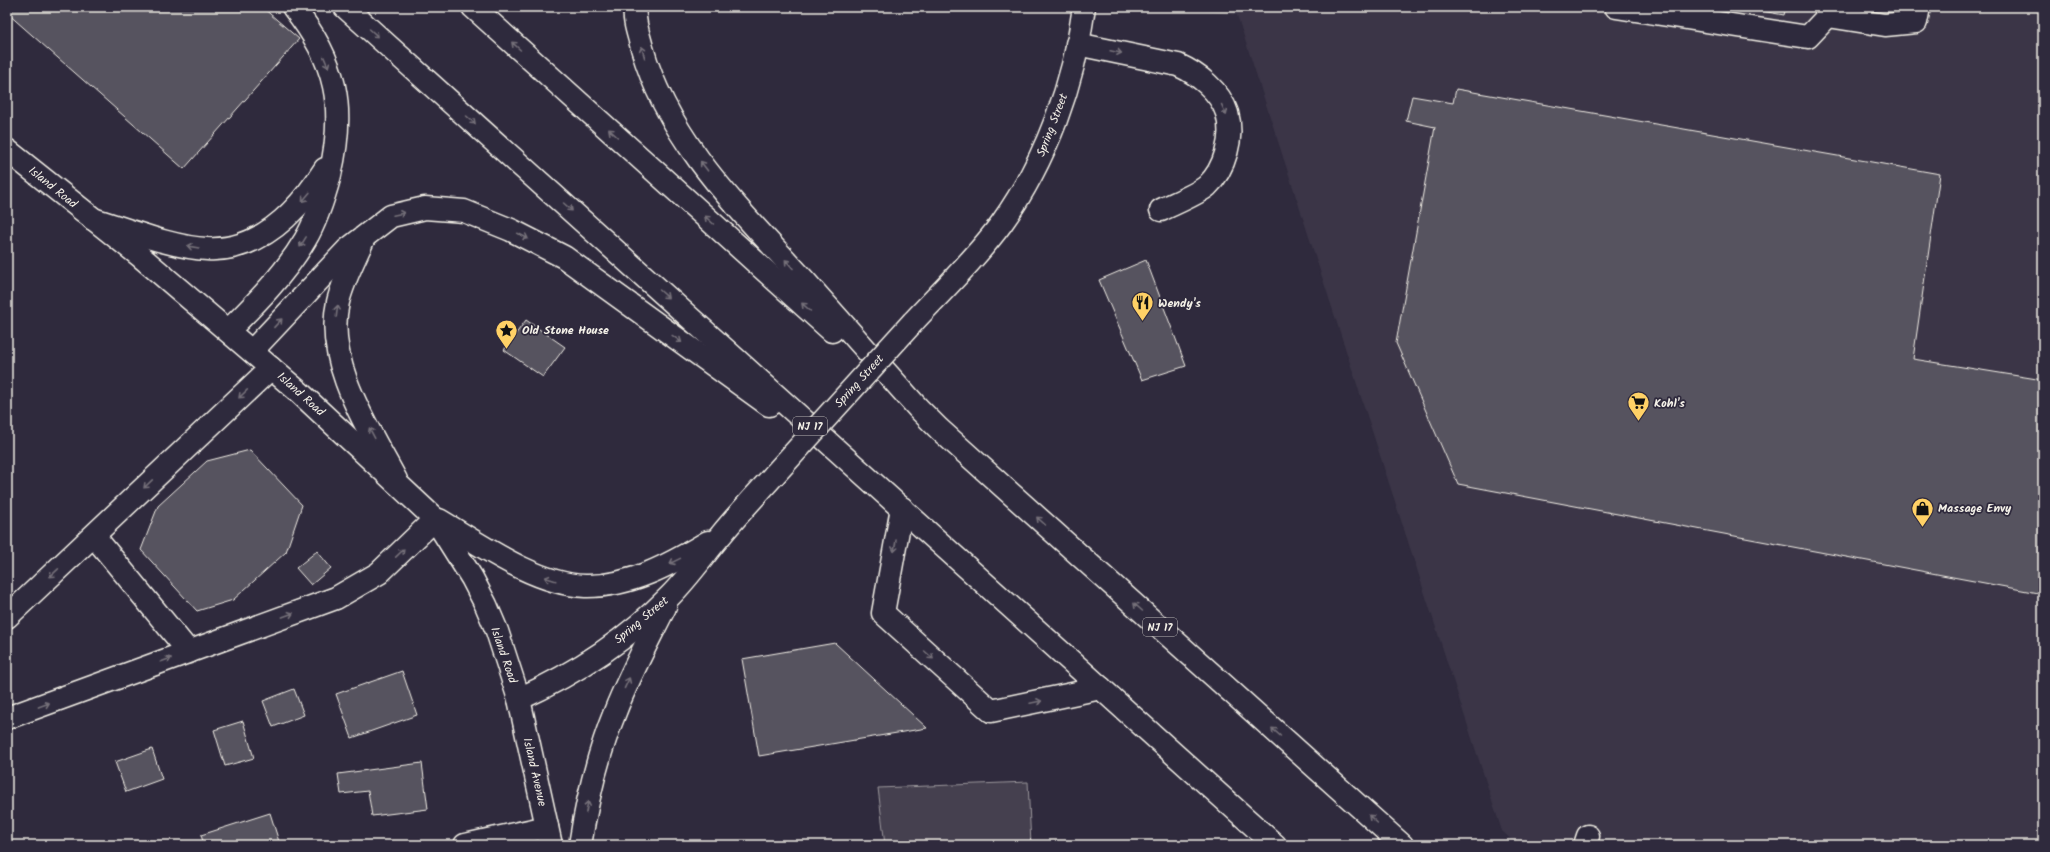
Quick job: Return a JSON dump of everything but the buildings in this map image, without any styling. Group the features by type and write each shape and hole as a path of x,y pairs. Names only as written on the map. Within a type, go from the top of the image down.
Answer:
{"main road":[{"path":"228,331 257,302 292,259 305,240 322,202 335,153 338,132 338,108 335,85 318,45 293,7"},
{"name":"NJ 17","path":"345,7 1275,845"},
{"name":"NJ 17","path":"473,7 918,408 938,429 1402,845"},
{"path":"1616,7 1808,37 1829,11 1885,25 1916,22 1919,7"},
{"path":"633,10 654,84 667,112 692,150 720,187 918,408"},
{"name":"Spring Street","path":"519,699 556,681 583,664 647,618 671,595 775,474 967,264 1000,224 1019,196 1033,171 1060,108 1078,44 1082,11"},
{"path":"1078,44 1178,65 1194,72 1219,98 1227,113 1229,134 1227,147 1218,173 1206,187 1161,210"},
{"name":"Island Road","path":"7,150 93,219 252,351 396,480 435,518 486,605 519,699"},
{"path":"93,219 192,247 220,249 236,246 254,240 285,219 310,192 335,153"},
{"path":"252,351 346,250 366,233 390,216 425,208 464,211 511,230 564,257 861,471"},
{"path":"366,233 338,302 336,319 338,352 343,373 352,393 396,480"},
{"path":"7,617 271,368"},
{"path":"902,508 883,613 991,711 1101,688"},
{"path":"7,718 336,598 379,573 435,518 499,556 537,575 552,580 585,586 602,585 639,577 679,559 721,535"},
{"path":"94,536 190,652"},
{"path":"580,845 590,792 615,711 671,595"},
{"name":"Island Avenue","path":"519,699 549,836"},
{"path":"465,845 549,836"}],"shaded area":[{"path":"1172,7 2043,7 2043,845 1517,845 1502,831 1237,15"},
{"path":"1028,782 1031,845 885,845 878,788"}],"place":[{"name":"Wendy's","path":"1143,322"},
{"name":"Old Stone House","path":"507,350"},
{"name":"Kohl's","path":"1639,422"},
{"name":"Massage Envy","path":"1923,528"}]}
